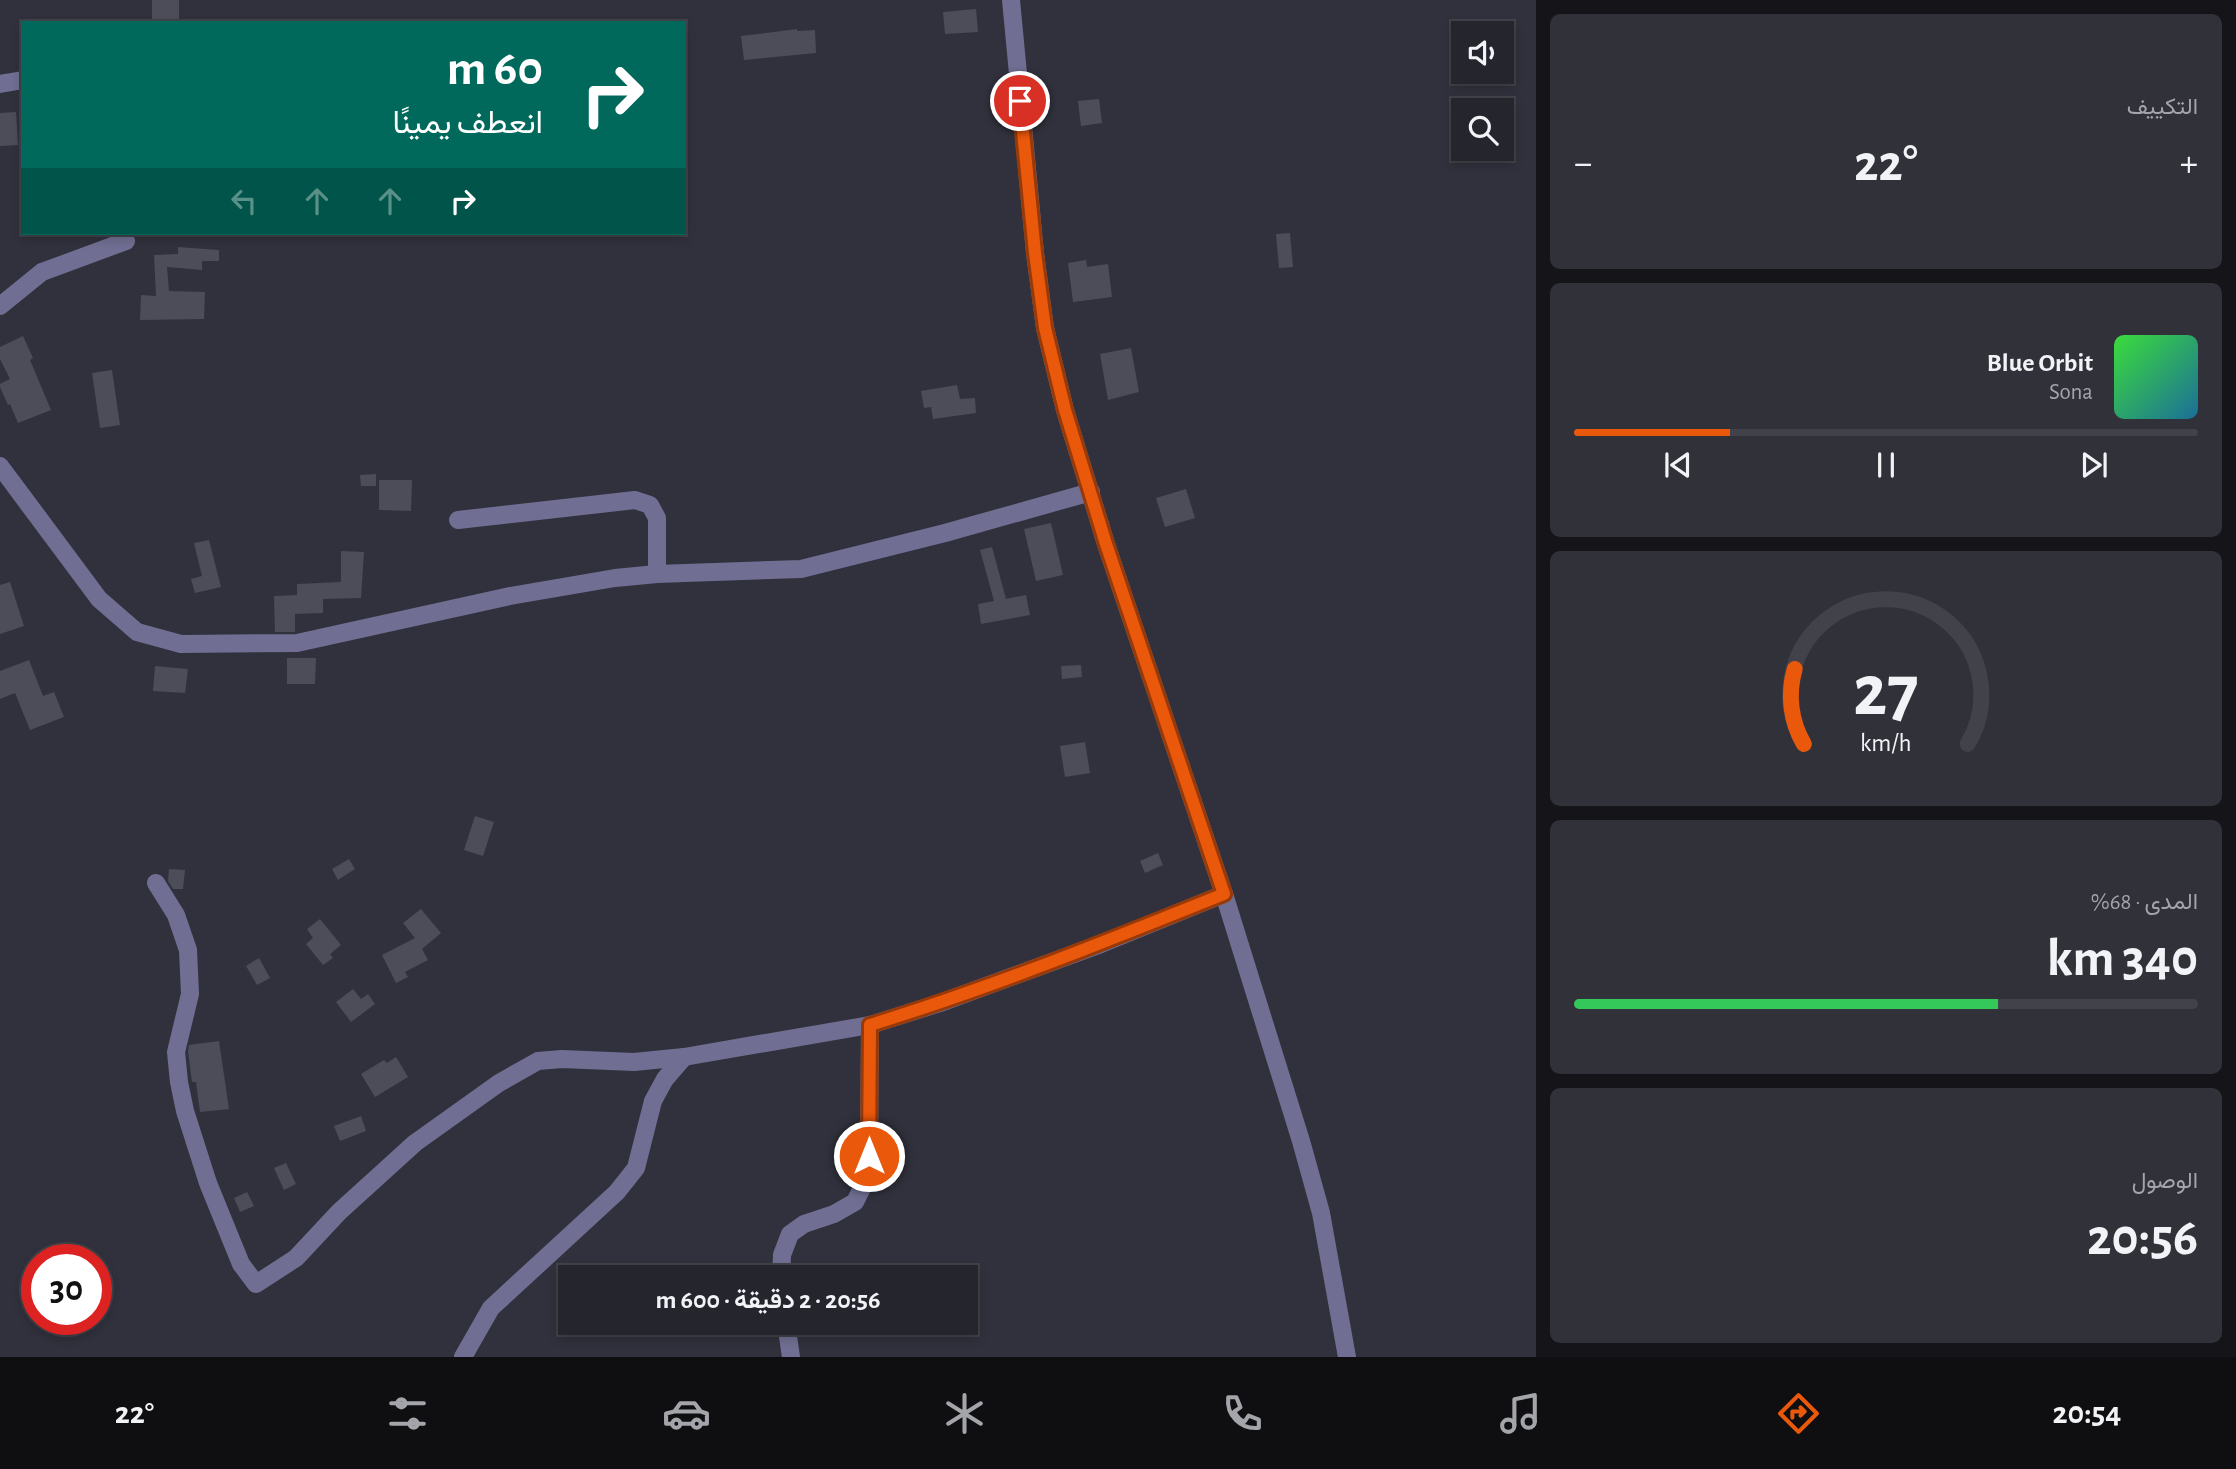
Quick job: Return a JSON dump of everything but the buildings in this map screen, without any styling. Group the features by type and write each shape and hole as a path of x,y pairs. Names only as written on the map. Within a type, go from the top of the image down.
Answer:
{"street":[{"path":"1011,0 1035,253 1045,328 1065,410 1224,894 1301,1141 1318,1201 1347,1357"},
{"path":"0,84 21,80"},
{"path":"0,306 42,272 126,241"},
{"path":"1,465 99,599 137,632 181,644 297,643 510,596 615,578 801,569 945,533 1091,492"},
{"path":"458,520 635,500 650,505 657,518 657,574"},
{"path":"156,884 176,915 188,950 190,994 176,1052 185,1111 208,1183 241,1264 257,1284 296,1258 339,1212 415,1143 499,1083 538,1062 562,1059 634,1062 870,1025 940,1003 1101,944 1224,894"},
{"path":"782,1265 782,1255 790,1234 804,1224 834,1214 855,1202 866,1180 869,1156 870,1025"},
{"path":"463,1357 491,1308 617,1192 636,1168 653,1101 665,1079 684,1056"},
{"path":"788,1335 791,1357"}],"route":[{"path":"869,1156 870,1025 940,1003 1101,944 1224,894 1106,544 1065,410 1045,328 1020,101"}]}
